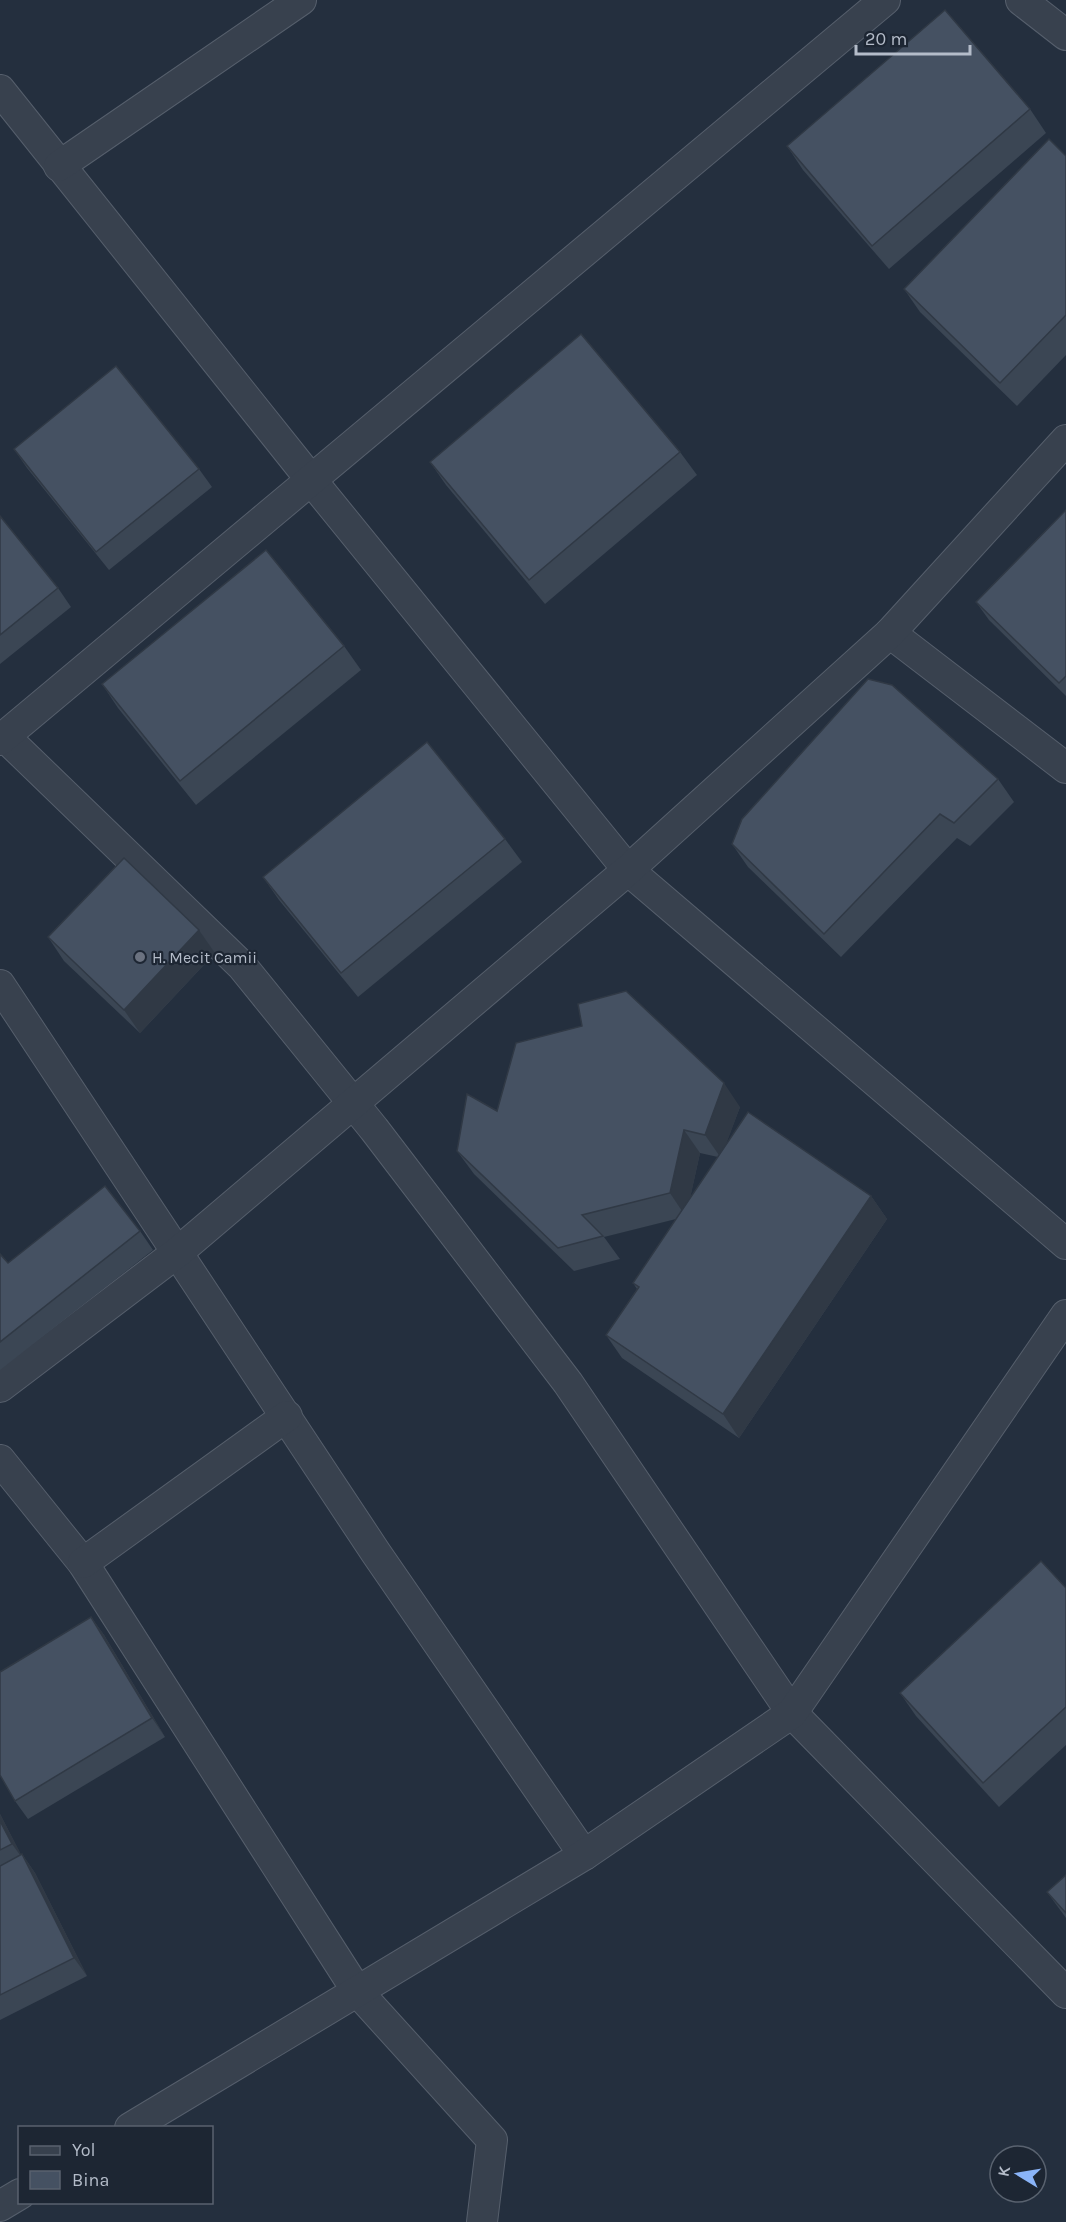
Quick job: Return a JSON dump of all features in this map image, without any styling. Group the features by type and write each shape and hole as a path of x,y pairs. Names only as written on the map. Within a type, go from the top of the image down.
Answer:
{"street":[{"path":"59,166 301,0"},
{"path":"885,0 2,738 242,966 352,1102 568,1383 792,1713 1066,1993"},
{"path":"1021,0 1066,35"},
{"path":"0,90 312,481 628,870 1066,1244"},
{"path":"0,1387 178,1252 628,870 890,633 1066,440"},
{"path":"890,633 1066,768"},
{"path":"0,985 376,1553 584,1855"},
{"path":"132,2126 584,1855 792,1713 1066,1315"},
{"path":"83,1563 287,1416"},
{"path":"0,1460 83,1563 357,1991 492,2139 482,2222"},
{"path":"0,2206 18,2195"}],"building":[{"path":"945,10 1030,109 872,246 787,146"},
{"path":"1049,139 1066,156 1066,315 1000,383 904,289"},
{"path":"581,334 680,452 529,580 430,462"},
{"path":"116,366 199,469 96,552 14,449"},
{"path":"1066,510 1066,676 1059,683 976,602"},
{"path":"0,516 58,588 0,635"},
{"path":"266,550 344,646 180,781 102,684"},
{"path":"868,679 892,685 998,779 954,823 940,814 824,934 732,844 742,819"},
{"path":"427,742 505,839 341,973 263,877"},
{"name":"H. Mecit Camii","path":"124,858 199,930 124,1010 48,937"},
{"path":"626,991 724,1083 705,1135 684,1130 670,1193 582,1215 603,1236 558,1248 457,1151 467,1094 497,1111 516,1043 582,1026 578,1004"},
{"path":"748,1112 871,1196 723,1414 606,1335 639,1287 633,1283"},
{"path":"105,1186 140,1231 0,1342 0,1254 8,1263"},
{"path":"1041,1561 1066,1588 1066,1707 983,1783 900,1693"},
{"path":"91,1617 152,1718 15,1801 0,1775 0,1672"},
{"path":"0,1821 12,1844 0,1850"},
{"path":"22,1854 74,1958 0,1995 0,1866"},
{"path":"1066,1875 1066,1913 1047,1892"}],"place":[{"name":"H. Mecit Camii","path":"140,957"}]}
